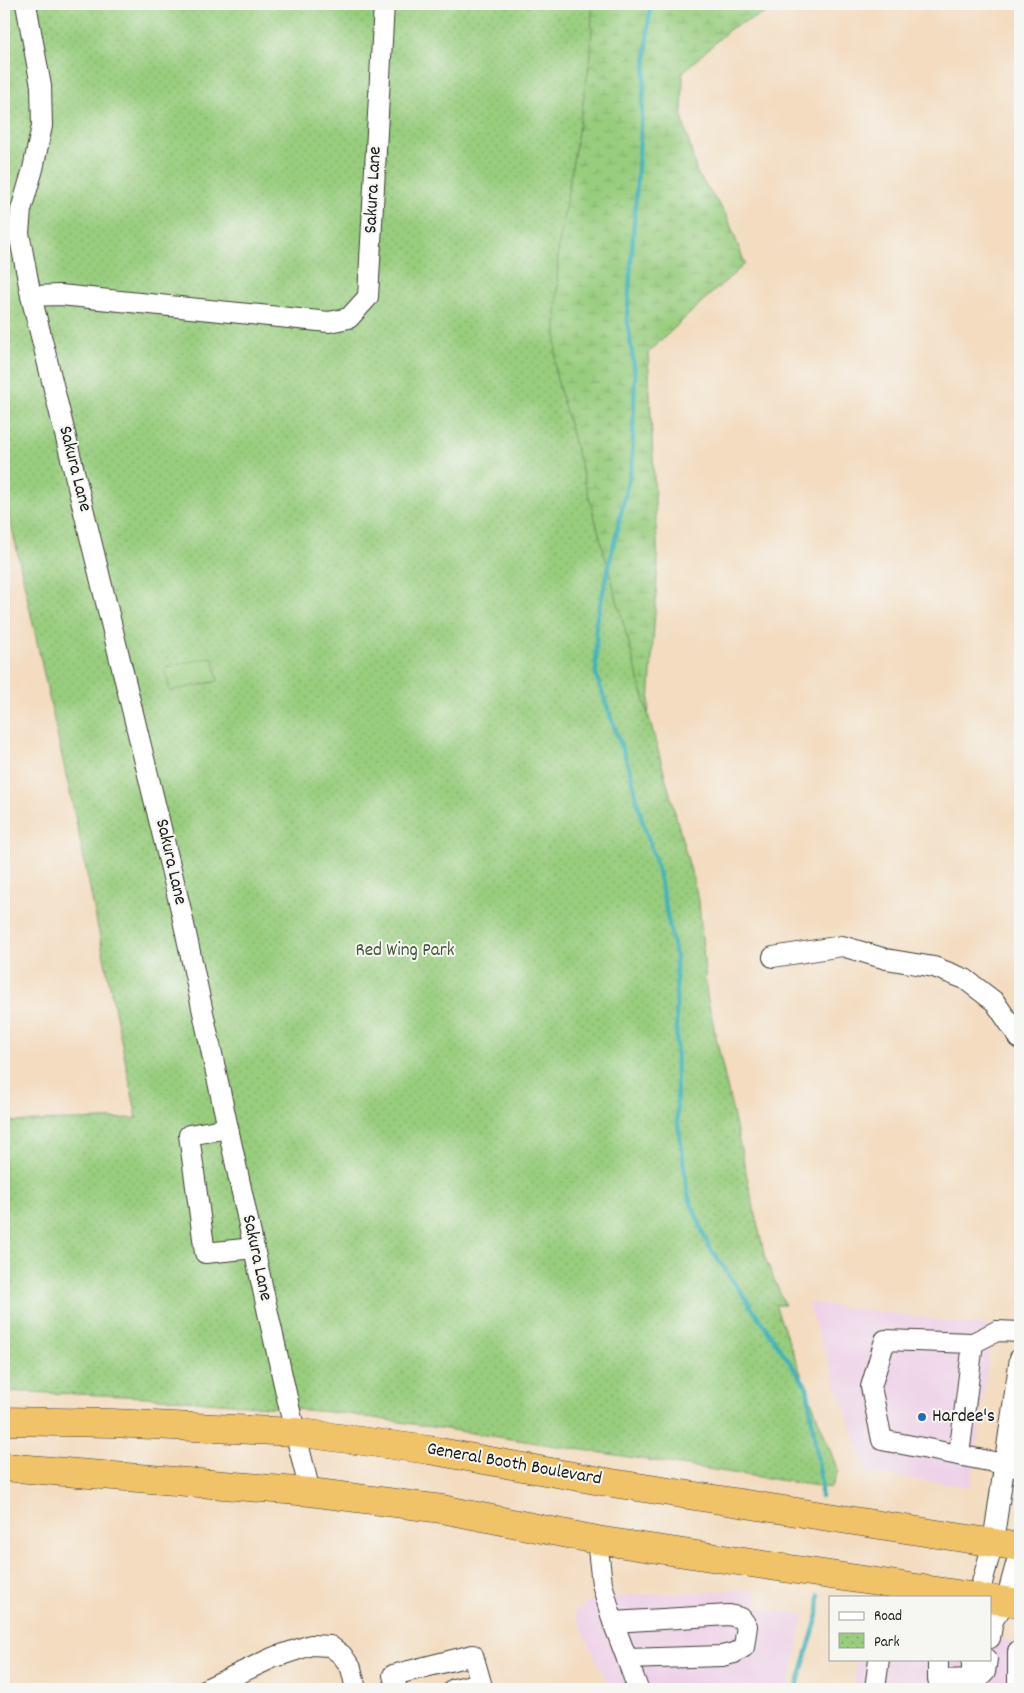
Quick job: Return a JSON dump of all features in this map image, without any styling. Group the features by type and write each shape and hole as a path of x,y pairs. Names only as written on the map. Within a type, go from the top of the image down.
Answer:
{"highway":[{"name":"General Booth Boulevard","path":"4,1421 295,1432 429,1450 612,1483 992,1542 1020,1549"},
{"path":"4,1467 310,1492 442,1509 597,1540 971,1596"}],"street":[{"name":"Sakura Lane","path":"26,4 41,86 42,126 33,169 21,210 19,233 31,296 180,906 254,1248 310,1492"},
{"name":"Sakura Lane","path":"31,296 60,295 329,322 349,318 368,297 384,4"},
{"path":"773,957 842,946 886,959 934,967 965,979 995,1002 1020,1039"},
{"path":"228,1128 189,1134 205,1253 254,1248"},
{"path":"1012,1466 882,1440 871,1388 885,1340 973,1343 996,1331 1020,1332"},
{"path":"959,1455 973,1343"},
{"path":"978,1596 1012,1466 1020,1358"},
{"path":"597,1540 602,1584 613,1622 638,1689"},
{"path":"992,1626 993,1620 1006,1601 1020,1549"},
{"path":"613,1622 729,1615 741,1618 747,1626 744,1647 734,1653 722,1656 627,1659"},
{"path":"219,1686 272,1658 311,1645 330,1646 342,1655 351,1668 356,1689"},
{"path":"992,1646 1019,1651 1018,1689"},
{"path":"397,1689 393,1674 472,1654 481,1683 454,1689"},
{"path":"875,1689 879,1660"},
{"path":"938,1660 938,1684 978,1684"},
{"path":"972,1660 972,1672 978,1684"},
{"path":"978,1684 985,1672 987,1660"}],"shaded area":[{"path":"807,1302 993,1327 971,1487 868,1473"},
{"path":"756,1589 757,1607 804,1615 789,1689 610,1689 574,1612 590,1601 630,1595"},
{"path":"992,1637 1020,1641 1020,1689 854,1689 856,1660 992,1660"}],"green space":[{"name":"Red Wing Park","path":"4,4 592,4 591,55 558,250 555,372 699,901 707,996 765,1258 785,1305 775,1305 838,1471 831,1488 341,1413 146,1397 4,1391 4,1122 137,1118 75,816 4,491"},
{"path":"513,4 786,4 731,28 683,72 682,116 697,173 727,216 745,264 648,353 658,564 647,735 573,765"},
{"path":"213,657 218,681 170,691 165,667"}],"waterway":[{"path":"650,4 627,318 635,374 632,464 596,622 596,675 630,771 642,820 657,866 676,958 677,1117 688,1195 708,1245 807,1387 821,1482 821,1496"},
{"path":"796,1689 818,1615 819,1595"}],"place":[{"name":"Hardee's","path":"922,1417"}]}
